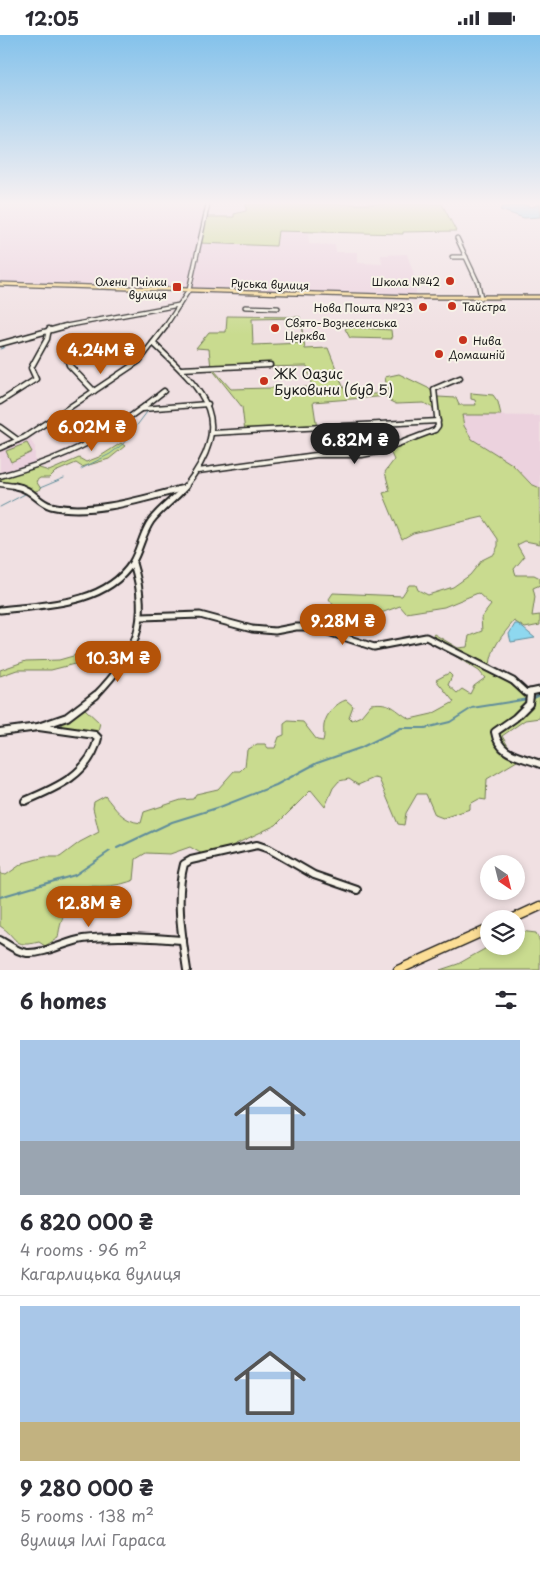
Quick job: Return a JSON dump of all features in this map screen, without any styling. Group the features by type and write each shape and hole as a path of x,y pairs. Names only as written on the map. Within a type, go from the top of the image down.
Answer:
{"main road":[{"name":"Руська вулиця","path":"0,284 481,298 540,297"},
{"path":"525,914 539,908"},
{"path":"398,970 480,933"}],"street":[{"path":"0,448 18,440 139,361 189,290 198,248"},
{"path":"462,248 478,283 481,298"},
{"path":"452,257 466,257"},
{"path":"0,344 49,329 179,305"},
{"path":"245,307 278,308"},
{"path":"0,402 36,379 31,367 47,339 49,329"},
{"path":"0,610 78,600 121,578 133,563 150,522 198,471 208,453 212,433 212,413 191,378 153,343"},
{"path":"93,344 69,356 68,361 94,391"},
{"path":"181,369 270,365"},
{"path":"198,471 316,455 344,456 377,452 435,430 438,426 438,421 434,389 460,378"},
{"path":"0,476 67,453 100,438 164,391"},
{"path":"141,409 208,404"},
{"path":"212,433 438,421"},
{"path":"0,427 18,440"},
{"path":"0,484 22,487 36,494 44,503 63,508 90,507 142,498 185,487"},
{"path":"37,727 68,716 84,707 97,695 137,634 142,617 138,582 133,563"},
{"path":"142,617 200,615 252,629 275,631 296,627 313,627 374,647 426,637 513,681 530,695"},
{"path":"530,695 540,690"},
{"path":"530,695 529,704 515,718 495,732 495,740 501,748 510,754 540,764"},
{"path":"0,732 37,727 95,735 98,739 97,750 77,774 61,786 25,801"},
{"path":"187,970 183,940 181,883 184,864 197,857 257,845 269,849 314,875 357,890"},
{"path":"0,940 17,951 31,953 70,941 109,936 128,935 183,940"}],"shaded area":[{"path":"0,248 335,248 336,252 357,252 357,263 382,264 381,255 407,254 413,272 417,297 0,284"},
{"path":"462,415 540,416 540,488 531,484 512,464 472,439 464,426"},
{"path":"29,438 35,447 35,463 0,475 0,451"}],"green space":[{"path":"227,316 300,317 305,349 328,348 346,394 388,394 385,377 399,374 428,388 438,397 456,398 459,405 476,405 475,400 471,399 471,393 493,395 498,402 501,415 462,415 464,426 472,439 512,464 531,484 540,488 540,544 525,541 517,545 524,557 514,569 516,575 534,575 540,578 540,585 533,588 535,597 532,616 540,615 540,625 525,628 514,621 501,637 492,653 490,667 527,697 540,696 540,718 525,720 502,736 517,761 487,779 486,800 479,799 470,804 470,809 443,818 435,815 426,794 417,794 406,813 404,825 398,824 379,779 374,778 358,785 349,779 339,781 333,788 325,807 311,790 276,825 223,850 204,855 190,847 170,854 146,853 136,859 134,880 111,886 88,886 81,891 67,908 61,922 58,938 45,946 39,942 30,944 20,943 0,926 0,867 1,874 6,875 23,863 45,857 60,857 80,842 99,832 93,808 94,802 105,796 124,817 141,823 144,812 181,800 193,799 196,794 218,789 234,771 240,771 245,766 247,750 257,744 265,744 268,748 275,748 279,737 284,735 284,724 288,721 303,722 317,740 323,741 324,725 327,717 335,706 342,701 346,700 353,706 349,717 352,720 361,716 371,704 378,703 392,707 410,719 432,714 454,702 436,680 449,673 452,676 448,685 457,693 462,689 470,694 474,686 485,678 479,671 428,639 434,634 458,648 467,647 469,636 482,631 481,618 491,605 478,593 444,607 406,613 400,606 381,613 371,609 336,609 329,599 333,593 402,596 409,585 416,585 418,590 428,595 453,587 470,575 482,560 494,554 498,546 498,539 483,517 413,533 402,539 383,493 390,491 385,472 394,460 388,447 405,438 428,432 441,426 438,411 424,403 396,404 390,401 389,396 313,402 317,429 245,432 242,407 211,368 209,349 196,348 209,332 226,332","holes":["300,318 304,343 253,345 252,319","307,366 312,387 231,389 212,368"]},
{"path":"348,327 391,330 392,339 350,338 345,329"},
{"path":"27,443 32,452 11,462 6,451"},
{"path":"121,443 125,446 109,459 82,467 76,463 55,472 49,478 40,478 36,481 41,489 28,494 25,492 29,488 0,483 0,477 33,466 49,471 79,458 86,462 99,457"},
{"path":"87,652 103,652 102,657 51,670 17,670 0,676 0,670 26,661 59,660"},
{"path":"85,709 100,723 97,734 61,726 61,723"},
{"path":"525,932 536,933 540,942 540,970 440,970 458,964 480,952 480,955 525,955"}],"water":[{"path":"515,624 518,624 535,638 511,642 509,634"}],"waterway":[{"path":"0,349 5,347"},
{"path":"81,469 110,454 123,444 147,412"},
{"path":"40,488 64,478"},
{"path":"0,507 25,494"},
{"path":"532,699 540,695 537,696"},
{"path":"117,848 172,822 220,807 276,785 317,763 360,748 401,728 425,728 450,722 472,708 528,699"},
{"path":"0,897 75,875 110,851"}],"place":[{"name":"Школа №42","path":"450,281"},
{"name":"Олени Пчілки вулиця","path":"177,287"},
{"name":"Тайстра","path":"452,306"},
{"name":"Нова Пошта №23","path":"423,307"},
{"name":"Свято-Вознесенська Церква","path":"275,328"},
{"name":"Нива","path":"463,340"},
{"name":"Домашній","path":"439,354"},
{"name":"ЖК Оазис Буковини (буд 5)","path":"264,381"}]}
